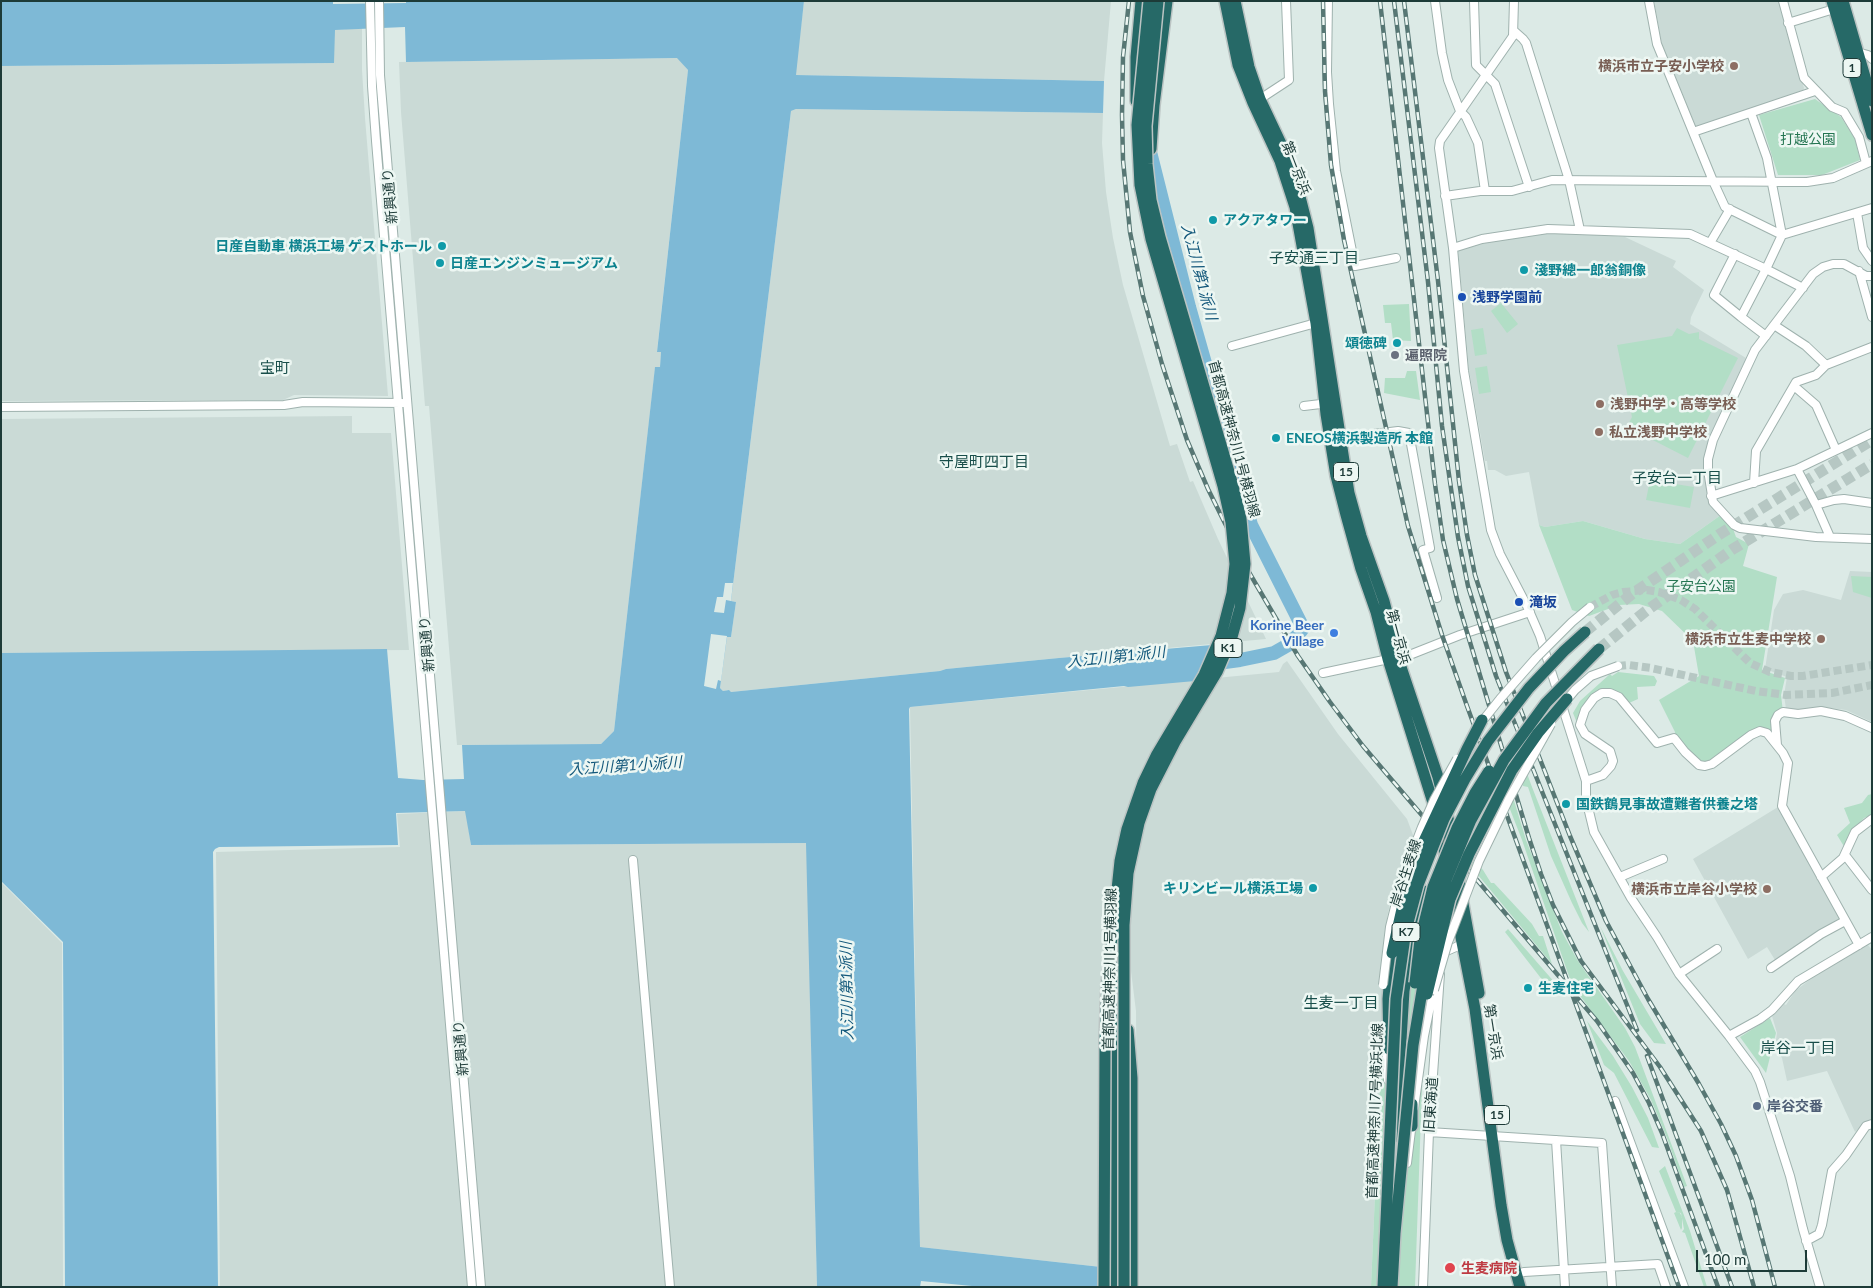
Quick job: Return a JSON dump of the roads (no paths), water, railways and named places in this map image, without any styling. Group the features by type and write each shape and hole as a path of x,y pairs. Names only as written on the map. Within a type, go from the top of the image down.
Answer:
{"highway":[{"path":"1137,125 1135,73 1141,1"},
{"name":"首都高速神奈川1号横羽線","path":"1104,1287 1105,1031 1107,984 1120,861 1132,812 1143,783 1204,675 1216,650 1229,608 1235,564 1231,522 1223,486 1147,221 1140,184 1137,125 1149,1"},
{"name":"首都高速神奈川1号横羽線","path":"1124,1287 1124,924 1130,858 1139,823 1159,773 1175,742 1210,684 1227,650 1240,608 1245,564 1241,519 1234,488 1156,219 1147,164 1146,126 1158,1"},
{"path":"1156,219 1151,165 1152,126 1167,1"},
{"path":"1165,19 1170,6 1176,1"},
{"name":"第一京浜","path":"1225,1 1238,65 1280,161 1295,206 1330,403 1342,438 1349,493 1361,536 1384,601 1393,658"},
{"name":"第一京浜","path":"1235,1 1248,67 1297,183 1308,228 1330,403 1336,476 1361,569 1393,658 1431,792 1484,1018 1508,1240 1520,1287"},
{"name":"1","path":"1843,1 1872,101"},
{"name":"1","path":"1833,5 1872,134"},
{"name":"首都高速神奈川7号横浜北線","path":"1382,1287 1397,983 1412,907 1426,863 1441,826 1465,779 1488,741 1529,688 1585,632"},
{"name":"首都高速神奈川7号横浜北線","path":"1392,1287 1408,1131 1413,1045 1422,981 1434,922 1446,880 1481,799 1516,741 1546,703 1599,649"},
{"path":"1408,1131 1420,1027 1446,913 1455,885 1512,770 1538,732 1567,700"},
{"path":"1390,1105 1388,999 1392,953 1401,911 1424,841 1482,720"},
{"path":"1392,1179 1404,1001 1412,939 1424,891 1444,832 1460,793 1488,741"},
{"path":"1112,1287 1112,1041 1115,908"},
{"path":"1124,981 1132,1078 1132,1287"},
{"name":"第一京浜","path":"1496,1136 1514,1235 1529,1287"},
{"path":"1118,1287 1118,1255 1124,1198"}],"street":[{"name":"新興通り","path":"370,1 375,132 398,404 434,776"},
{"name":"新興通り","path":"379,1 380,75 407,403 472,1287"},
{"path":"1260,99 1289,80 1286,1"},
{"path":"1328,1 1327,72 1329,104 1336,171 1355,266 1396,258"},
{"path":"1435,1 1448,80 1460,111 1466,117 1478,142 1485,191"},
{"path":"1474,1 1476,65 1495,84 1529,187"},
{"path":"1514,1 1513,36 1440,141 1439,148 1453,248 1464,371 1491,530 1500,554 1530,612 1540,636 1586,781 1586,799 1594,832 1679,974 1755,1071 1760,1082 1790,1176 1806,1241 1820,1287"},
{"path":"1649,1 1657,44 1713,181 1726,207 1782,234 1872,208"},
{"path":"1445,196 1485,191 1512,191 1552,180 1807,182 1833,178 1869,162 1859,137 1844,112 1832,106 1804,78 1783,1"},
{"path":"1788,22 1833,5"},
{"path":"1514,31 1526,43 1569,180 1580,230"},
{"path":"1857,52 1868,55 1872,59"},
{"path":"1693,132 1815,91"},
{"path":"1741,317 1782,234 1767,158 1751,113"},
{"path":"1710,243 1730,209"},
{"path":"1857,213 1863,248 1872,261"},
{"path":"1453,248 1482,239 1548,229 1690,234 1803,288"},
{"path":"1735,254 1714,295 1766,336"},
{"path":"1872,276 1866,276 1844,264 1833,264 1823,267 1813,274 1755,350 1713,440 1708,459 1711,496 1718,508 1734,525 1740,528 1816,537 1872,539"},
{"path":"1859,271 1872,317"},
{"path":"1232,346 1316,323"},
{"path":"1774,325 1801,342 1826,365"},
{"path":"1754,483 1756,451 1796,382 1816,375 1826,365 1872,347"},
{"path":"1794,386 1816,405 1836,450"},
{"path":"1,407 284,405 303,402 407,403"},
{"path":"1304,406 1330,403"},
{"path":"1342,438 1398,431 1409,433 1430,548 1423,550 1437,598"},
{"path":"1711,496 1797,469 1872,433"},
{"path":"1797,469 1830,537"},
{"path":"1816,505 1844,499 1872,503"},
{"name":"岸谷生麦線","path":"1382,1287 1392,1179 1383,985 1390,927 1402,880 1422,828 1448,774 1482,720 1536,658 1566,627 1590,607"},
{"path":"1323,673 1420,652 1460,635 1530,612"},
{"path":"1567,700 1591,676 1600,671 1618,666"},
{"path":"1586,781 1608,771 1613,761 1610,751 1606,746 1585,734 1580,724 1582,714 1590,704 1598,695 1606,692 1615,694 1622,700 1656,743 1674,738 1684,752 1699,765 1712,764 1741,741 1760,731 1767,733 1778,745 1788,763 1782,806 1858,945"},
{"path":"1778,745 1775,721 1778,715 1783,712 1798,714 1821,710 1846,716 1872,728"},
{"name":"新興通り","path":"437,815 481,1287"},
{"path":"1821,876 1845,855 1855,832 1872,819"},
{"path":"1845,855 1872,890"},
{"path":"1620,877 1663,859"},
{"path":"633,860 670,1287"},
{"path":"1771,968 1821,934 1845,921"},
{"path":"1728,1036 1760,1019 1772,1010 1798,981 1872,937"},
{"name":"旧東海道","path":"1423,1287 1429,1132 1442,952 1465,943"},
{"path":"1679,974 1717,949"},
{"path":"1614,1101 1684,1287"},
{"path":"1806,1241 1819,1234 1822,1226 1832,1171 1846,1155 1866,1126 1872,1124"},
{"path":"1429,1132 1602,1143 1612,1287"},
{"path":"1556,1140 1565,1287"},
{"path":"1524,1272 1658,1264 1666,1287"}],"water":[{"name":"入江川第1小派川","path":"1,1 333,1 333,4 406,3 406,1 804,1 796,75 1104,81 1103,113 796,109 791,111 731,601 736,602 731,637 727,637 720,688 723,691 729,690 731,692 946,669 1212,645 1195,681 1124,686 910,707 909,709 920,1247 1101,1267 1100,1287 982,1287 921,1281 920,1287 817,1287 806,843 471,845 465,811 396,813 398,845 219,847 215,849 213,852 218,1287 65,1287 63,942 1,881 1,653 387,649 398,778 423,780 464,779 462,745 601,744 614,731 655,367 660,367 661,352 657,352 688,70 677,58 406,62 405,27 335,30 334,63 1,66"}],"waterway":[{"name":"入江川第1派川","path":"1149,148 1189,307 1251,525 1303,628 1288,645 1274,653 1210,664"}],"tunnel":[{"path":"1585,632 1632,594 1720,534 1872,440"},
{"path":"1599,649 1646,611 1733,549 1872,464"},
{"path":"1590,607 1612,595 1623,592 1647,590 1659,592 1681,600 1695,609 1750,663 1770,672 1803,676 1872,665"},
{"path":"1618,666 1629,665 1651,668 1756,691 1786,695 1832,693 1872,685"}],"railway":[{"path":"1129,1 1123,57 1122,115 1123,160 1130,232 1143,296 1162,364 1187,440 1208,489 1250,574 1298,656 1330,702 1363,746 1597,1021 1633,1073 1662,1133 1718,1287"},
{"path":"1323,1 1325,91 1331,165 1344,240 1408,526 1442,635 1467,706 1679,1287"},
{"path":"1380,1 1435,484 1443,540 1457,599 1529,838 1553,905 1581,961 1660,1067 1701,1131 1727,1190 1754,1287"},
{"path":"1394,1 1428,282 1442,426 1458,537 1468,586 1496,676 1637,1030"},
{"path":"1404,1 1438,281 1459,481 1475,575 1506,672 1570,836 1606,921 1648,999 1699,1084 1736,1156 1752,1200 1775,1287"},
{"path":"1647,1056 1732,1287"}],"place":[{"name":"横浜市立子安小学校","path":"1734,66"},
{"name":"アクアタワー","path":"1213,220"},
{"name":"日産自動車 横浜工場 ゲストホール","path":"442,246"},
{"name":"日産エンジンミュージアム","path":"440,263"},
{"name":"淺野總一郎翁銅像","path":"1524,270"},
{"name":"浅野学園前","path":"1462,297"},
{"name":"頌徳碑","path":"1397,343"},
{"name":"遍照院","path":"1395,355"},
{"name":"浅野中学・高等学校","path":"1600,404"},
{"name":"私立浅野中学校","path":"1599,432"},
{"name":"ENEOS横浜製造所 本館","path":"1276,438"},
{"name":"滝坂","path":"1519,602"},
{"name":"Korine Beer Village","path":"1334,633"},
{"name":"横浜市立生麦中学校","path":"1821,639"},
{"name":"国鉄鶴見事故遭難者供養之塔","path":"1566,804"},
{"name":"キリンビール横浜工場","path":"1313,888"},
{"name":"横浜市立岸谷小学校","path":"1767,889"},
{"name":"生麦住宅","path":"1528,988"},
{"name":"岸谷交番","path":"1757,1106"},
{"name":"生麦病院","path":"1450,1268"}],"district":[{"name":"子安通三丁目","path":"1314,258"},
{"name":"宝町","path":"275,368"},
{"name":"守屋町四丁目","path":"984,462"},
{"name":"子安台一丁目","path":"1677,478"},
{"name":"生麦一丁目","path":"1341,1003"},
{"name":"岸谷一丁目","path":"1798,1048"}],"park label":[{"name":"打越公園","path":"1808,139"},
{"name":"子安台公園","path":"1701,586"}]}
